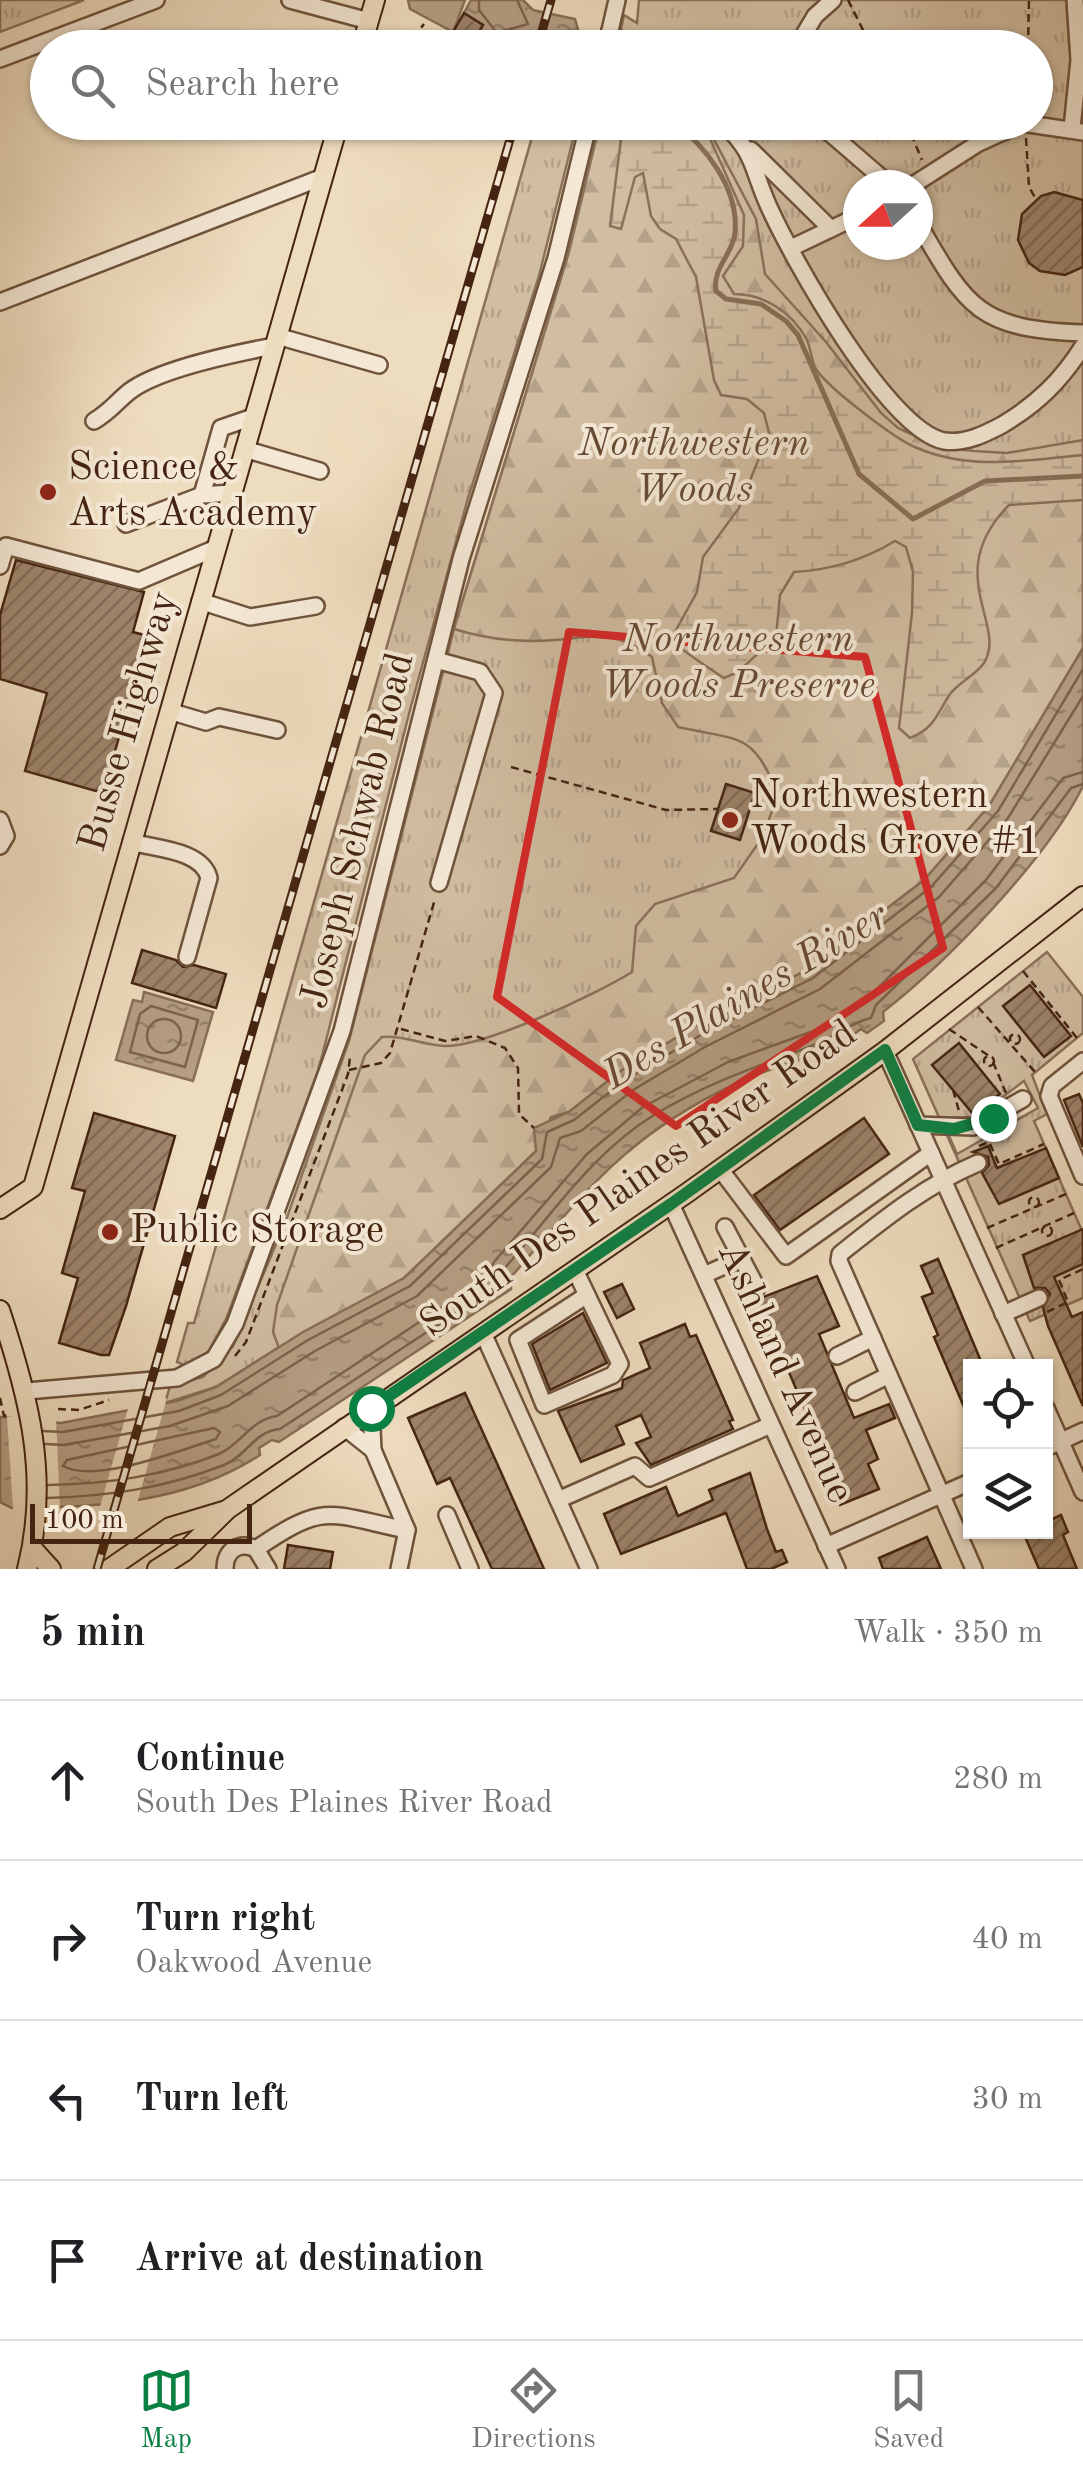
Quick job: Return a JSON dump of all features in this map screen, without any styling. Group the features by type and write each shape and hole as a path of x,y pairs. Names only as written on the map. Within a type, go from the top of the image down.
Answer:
{"main road":[{"path":"366,30 375,0"},
{"name":"Busse Highway","path":"0,1209 32,1187 334,140"},
{"name":"South Des Plaines River Road","path":"160,1568 184,1552 228,1510 344,1427 671,1204 885,1050 1083,896"},
{"path":"0,1310 33,1417 37,1510 26,1569"},
{"name":"South Des Plaines River Road","path":"108,1569 170,1528 228,1510"},
{"path":"32,1548 52,1569"}],"street":[{"path":"78,30 156,0"},
{"path":"290,0 369,21"},
{"path":"610,30 617,0"},
{"path":"807,30 833,0"},
{"path":"1075,0 1080,23 1077,130"},
{"path":"0,60 30,48"},
{"name":"Joseph Schwab Road","path":"27,1391 178,1378 206,1366 229,1338 290,1184 342,1031 461,558 556,258 585,140"},
{"path":"741,140 832,229"},
{"path":"838,140 873,170"},
{"path":"933,172 987,140"},
{"path":"748,147 769,206 791,248 879,392 904,420 942,440 981,437 1048,394 1083,346"},
{"path":"0,302 323,177"},
{"path":"791,248 843,224"},
{"path":"933,249 957,291 978,310 1045,331 1083,332"},
{"path":"94,420 118,407 129,392 214,357 275,341 379,364"},
{"path":"202,495 221,428 253,418"},
{"path":"244,448 320,470"},
{"path":"126,524 202,495 231,494"},
{"path":"0,566 6,546 139,581 216,548"},
{"path":"200,601 250,617 316,606"},
{"path":"436,660 480,672 494,693 439,884"},
{"path":"169,711 206,722 219,717 277,730"},
{"path":"0,820 6,836 0,846"},
{"path":"132,842 197,859 206,868 209,878 188,957"},
{"path":"885,1050 1024,1359"},
{"path":"1083,1061 1052,1086 1048,1096 1083,1176"},
{"path":"918,1125 964,1128 993,1118 1015,1096"},
{"path":"720,1169 786,1256 931,1153"},
{"path":"973,1165 942,1178 840,1254 974,1569"},
{"name":"Ashland Avenue","path":"671,1204 836,1569"},
{"path":"725,1227 758,1288"},
{"path":"704,1276 742,1258"},
{"path":"575,1270 587,1295 620,1364 613,1375 544,1405 518,1340 587,1295"},
{"path":"1003,1314 1039,1295"},
{"path":"483,1333 589,1569"},
{"path":"838,1356 873,1338"},
{"path":"855,1392 889,1375"},
{"path":"371,1408 374,1450 407,1530 399,1569"},
{"path":"558,1500 635,1466 649,1478 672,1472 771,1425"},
{"path":"344,1427 374,1450"},
{"path":"1083,1431 1053,1445 1083,1492"},
{"path":"826,1546 963,1485"},
{"path":"256,1549 294,1523 318,1514 407,1530"},
{"path":"447,1515 470,1569"},
{"path":"225,1569 227,1554 246,1544 256,1549 268,1569"}],"path":[{"path":"848,0 863,30"},
{"path":"1028,30 1029,0"},
{"path":"419,30 424,24"},
{"path":"913,140 926,170"},
{"path":"1027,140 1029,187 1036,199"},
{"path":"511,767 666,810 718,809"},
{"path":"344,1086 349,1070 380,1064 400,1029 439,884"},
{"path":"1023,971 1077,1038"},
{"path":"978,1007 1035,1072"},
{"path":"400,1029 445,1041 476,1036 505,1048 518,1068 519,1114 534,1128"},
{"path":"949,1030 989,1056 1015,1096"},
{"path":"1011,1042 1011,1036 1020,1035"},
{"path":"989,1056 983,1065 994,1062"},
{"path":"952,1090 964,1128"},
{"path":"973,1165 970,1151 990,1142 998,1164 1044,1144"},
{"path":"1029,1191 1038,1199 1036,1206"},
{"path":"987,1228 1066,1194"},
{"path":"996,1248 1074,1213"},
{"path":"1046,1226 1044,1234 1052,1242"},
{"path":"1059,1281 1068,1302 1043,1314 1039,1295 1066,1274 1083,1269"},
{"path":"0,1398 4,1416 9,1414"}],"highlighted area":[{"path":"569,632 865,657 943,948 676,1126 497,997"}],"green space":[{"path":"0,0 84,0 0,32"},
{"name":"Northwestern Woods Preserve","path":"639,0 1083,0 1083,648 694,1027 303,1332 216,1387 165,1403 170,1386 203,1377 233,1346 285,1223 349,1041 454,629 569,252 596,140 1053,140 1053,30 621,30 624,15 637,23"},
{"path":"531,140 573,140 539,276 468,498 410,710 319,1068 227,1317 209,1351 186,1366 177,1362 188,1323 194,1323"},
{"name":"Northwestern Woods","path":"596,140 714,140 756,219 765,274 826,342 881,413 898,428 939,447 974,451 1007,453 1083,440 1083,648 989,806 924,880 807,970 694,1027 619,1072 569,1112 551,1117 536,1151 404,1278 279,1348 273,1332 277,1305 365,1055 382,1037 444,1046 484,1038 567,1006 632,972 636,926 655,904 734,878 762,838 778,795 761,759 742,742 678,727 662,703 652,657 635,646 607,637 522,641 454,629 569,252"},
{"path":"621,140 711,140 744,215 743,246 723,276 734,294 766,301 793,321 807,340 814,366 847,400 907,443 958,460 999,462 1083,455 1083,500 1009,505 989,530 980,553 978,575 989,648 984,663 950,694 925,730 910,738 899,728 913,572 906,547 895,541 846,563 794,572 780,595 776,637 738,672 724,678 671,639 697,592 703,557 739,508 769,433 764,413 747,399 721,395 714,380 696,277 676,239 660,229 651,216 643,173 635,177 621,229 610,226"},
{"path":"1047,952 1083,997 1083,1033 1032,1075 1047,1114 1034,1121 1083,1233 1083,1298 1030,1321 913,1059","holes":["1024,1081 1038,1108 957,1154 941,1118 976,1117"]}],"water":[{"path":"408,0 465,0 454,30 410,9"},
{"path":"471,0 523,0 533,10 575,19 578,30 480,30 483,25 464,13"},
{"path":"1083,648 1083,786 1046,845 994,908 883,1012 884,1021 867,1033 861,1029 816,1054 735,1084 665,1123 587,1191 511,1277 511,1289 279,1442 272,1440 259,1448 260,1455 231,1471 202,1484 140,1500 12,1508 0,1502 0,1417 61,1423 177,1401 216,1387 303,1332 404,1278 536,1151 534,1128 569,1112 619,1072 694,1027 807,970 924,880 989,806"},
{"path":"144,992 213,1012 193,1081 116,1060 133,1000 142,1002"}],"pier":[{"path":"167,1398 136,1507 99,1510 129,1405"},
{"path":"7,1417 56,1417 60,1510 13,1510"}],"building":[{"path":"464,13 483,25 480,30 454,30"},
{"path":"1054,192 1083,200 1083,267 1065,275 1040,271 1029,263 1018,240 1022,214 1041,196"},
{"path":"16,560 144,592 133,632 148,636 103,793 25,771 47,693 0,679 0,615"},
{"name":"Northwestern Woods Grove #1","path":"726,784 755,793 740,840 711,831"},
{"path":"142,950 176,960 183,967 194,965 226,974 216,1008 132,983"},
{"path":"1030,985 1071,1036 1044,1057 1003,1006"},
{"path":"959,1043 1000,1094 973,1114 932,1065"},
{"path":"1079,1094 1083,1103 1083,1147 1064,1100"},
{"name":"Public Storage","path":"94,1113 175,1136 109,1355 59,1343 78,1278 62,1273 85,1191 72,1188"},
{"path":"864,1118 889,1154 780,1230 754,1195"},
{"path":"988,1146 997,1168 1046,1148 1059,1178 999,1204 982,1173 989,1165 988,1157 973,1152"},
{"path":"1083,1229 1083,1264 1054,1277 1072,1317 1083,1312 1083,1406 1048,1326 1043,1308 1050,1294 1045,1288 1034,1288 1023,1255"},
{"path":"938,1259 980,1359 963,1359 963,1405 934,1337 938,1335 922,1297 933,1293 921,1266"},
{"path":"817,1276 839,1326 819,1334 854,1418 889,1404 895,1418 866,1430 878,1459 868,1464 879,1489 840,1505 832,1487 837,1485 780,1351 770,1355 748,1303"},
{"path":"622,1284 634,1309 617,1318 604,1292"},
{"path":"583,1313 607,1363 550,1390 532,1344"},
{"path":"685,1324 690,1337 696,1335 733,1420 729,1421 733,1429 651,1465 636,1443 651,1437 641,1415 616,1426 624,1444 581,1462 558,1411 622,1388 623,1380 650,1368 640,1343"},
{"path":"465,1393 544,1569 492,1569 450,1478 437,1484 408,1418"},
{"path":"750,1473 776,1552 782,1550 787,1562 771,1569 747,1569 726,1513 621,1554 604,1514 666,1487 678,1516 713,1500 709,1490"},
{"path":"1061,1515 1068,1532 1063,1535 1077,1569 1039,1569 1026,1539 1053,1539 1053,1519"},
{"path":"927,1537 941,1569 883,1569 879,1558"},
{"path":"288,1545 333,1552 330,1569 284,1569"}],"waterway":[{"path":"694,140 718,170 735,217 735,233 717,275 716,291 726,299 761,304 786,321 798,335 859,474 913,519 985,481 1083,476"}],"railway":[{"path":"542,30 551,0"},
{"path":"97,1569 510,140"}],"place":[{"name":"Science & Arts Academy","path":"48,492"},
{"name":"Northwestern Woods Grove #1","path":"730,820"},
{"name":"Public Storage","path":"110,1232"}],"route":[{"path":"371,1408 671,1204 885,1050 918,1125 954,1129 973,1127 993,1118"}],"water label":[{"name":"Des Plaines River","path":"746,997"}]}
